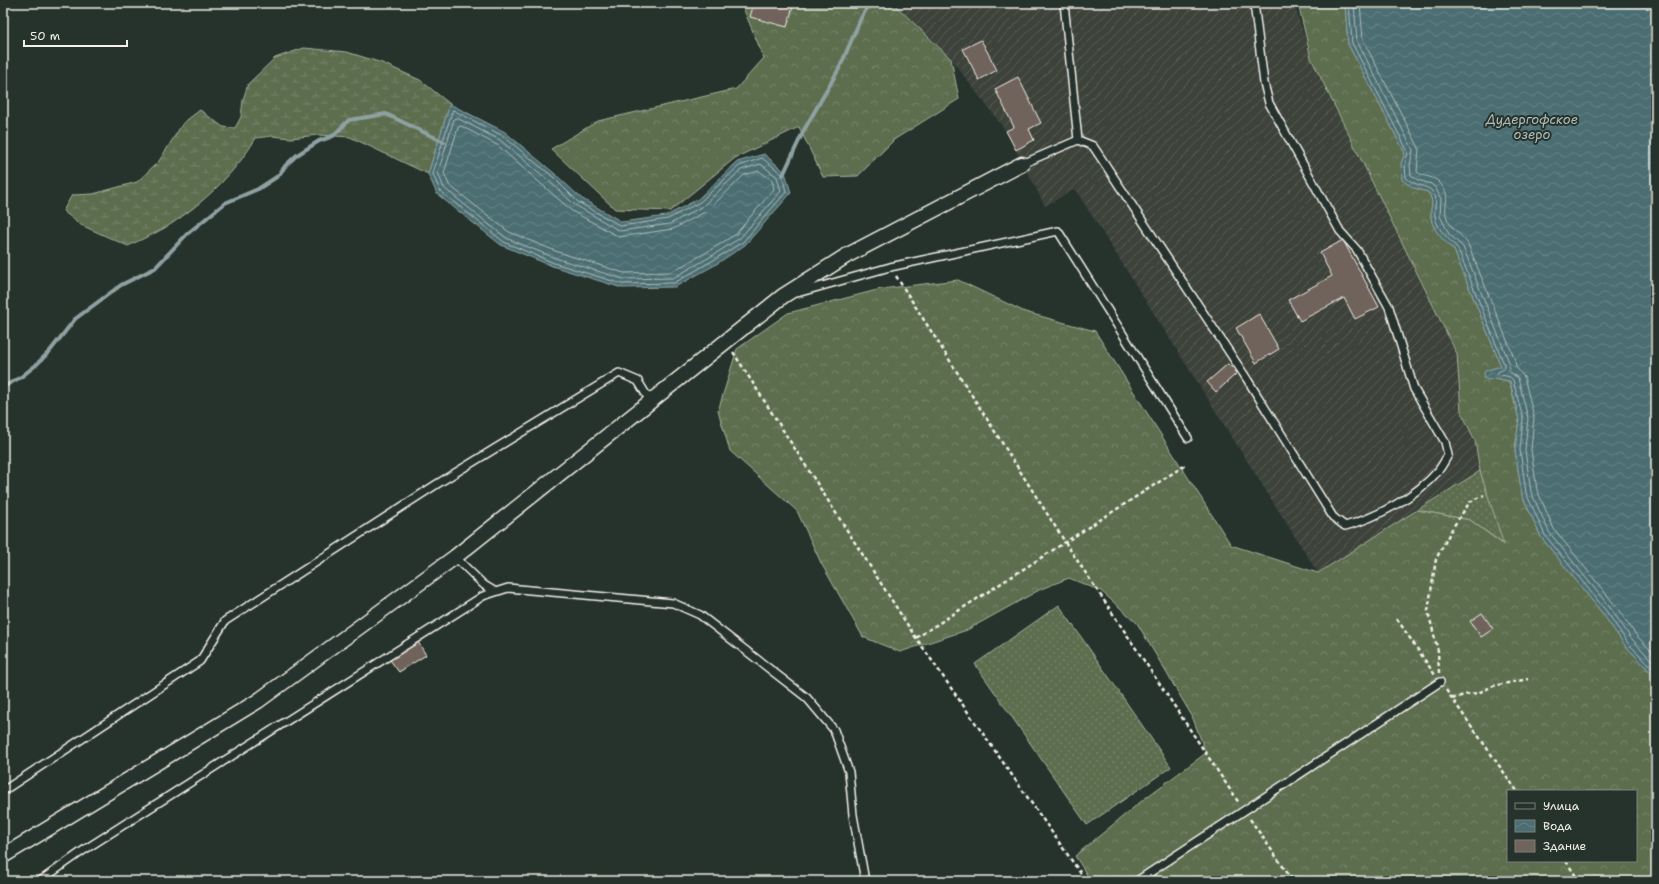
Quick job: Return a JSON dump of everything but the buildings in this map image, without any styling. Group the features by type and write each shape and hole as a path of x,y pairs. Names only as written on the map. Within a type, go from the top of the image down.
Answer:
{"street":[{"path":"3,856 258,701 455,557 783,296 846,256 1022,164"}],"lane":[{"path":"1064,3 1078,140"},
{"path":"1022,164 1078,140 1093,146 1247,379 1333,517 1345,526 1357,523 1410,496 1438,471 1448,455 1445,442 1414,389 1390,308 1357,250 1340,231 1269,103 1264,83 1254,3"},
{"path":"783,296 890,267 1058,231 1188,438"},
{"path":"3,792 200,661 225,621 437,484 619,373 638,381 650,402"},
{"path":"455,557 484,585 494,591"},
{"path":"40,881 84,850 483,596 494,591 508,588 673,604 700,615 807,698 834,730 849,772 853,815 865,881"},
{"path":"1137,881 1440,682"}],"path":[{"path":"890,267 1065,541 1293,881"},
{"path":"726,342 916,638 1086,881"},
{"path":"916,638 1187,464"},
{"path":"1440,682 1438,651 1428,611 1436,559 1453,527 1470,502 1484,495"},
{"path":"1397,619 1516,790"},
{"path":"1452,698 1478,693 1493,686 1528,679"},
{"path":"1567,862 1579,881"}],"shaded area":[{"path":"893,3 1294,3 1311,58 1457,354 1461,411 1475,441 1480,471 1318,573 1075,189 1045,206 1006,131 951,59"}],"green space":[{"path":"741,3 893,3 951,59 959,99 895,139 858,176 823,177 799,127 735,158 670,211 615,209 551,149 598,121 736,89 764,58"},
{"path":"1298,3 1345,3 1348,44 1405,153 1401,164 1414,188 1428,192 1430,196 1432,202 1431,217 1434,227 1454,250 1501,366 1485,371 1488,380 1494,378 1509,381 1519,420 1515,450 1522,495 1541,537 1603,614 1624,644 1656,678 1656,881 1091,881 1075,856 1144,799 1206,753 1192,716 1137,623 1101,591 1069,578 1041,589 967,630 900,652 863,637 821,563 797,511 730,451 718,411 737,349 788,313 881,289 958,280 1025,312 1095,331 1231,545 1318,573 1417,510 1470,520 1504,545 1480,471 1475,441 1461,411 1457,354 1311,58"},
{"path":"304,48 347,52 382,63 420,80 450,104 428,174 350,137 318,135 291,138 272,136 256,138 231,172 211,193 189,212 165,228 128,246 81,225 63,211 72,195 93,194 137,182 159,161 183,123 200,110 223,127 235,128 241,117 243,100 248,84 275,58"},
{"path":"1480,471 1505,545 1470,520 1417,510"},
{"path":"1059,605 1171,767 1087,825 975,664"}],"water":[{"name":"Дудергофское озеро","path":"1345,3 1656,3 1656,678 1624,644 1603,614 1541,537 1522,495 1515,450 1519,420 1510,381 1494,378 1488,380 1483,378 1485,371 1501,366 1454,250 1434,227 1431,217 1432,202 1428,192 1414,188 1402,180 1401,164 1405,153 1348,44"},
{"path":"450,104 505,132 581,198 622,222 666,216 698,199 737,162 764,154 785,172 791,193 745,245 715,265 675,287 622,288 552,266 501,245 437,194 428,174"}],"waterway":[{"path":"783,175 804,130 840,67 861,18 870,3"},
{"path":"3,387 21,377 36,365 50,351 75,319 121,285 155,268 187,234 225,203 258,189 278,176 286,165 297,155 319,141 333,136 349,120 386,114 444,142"}]}
